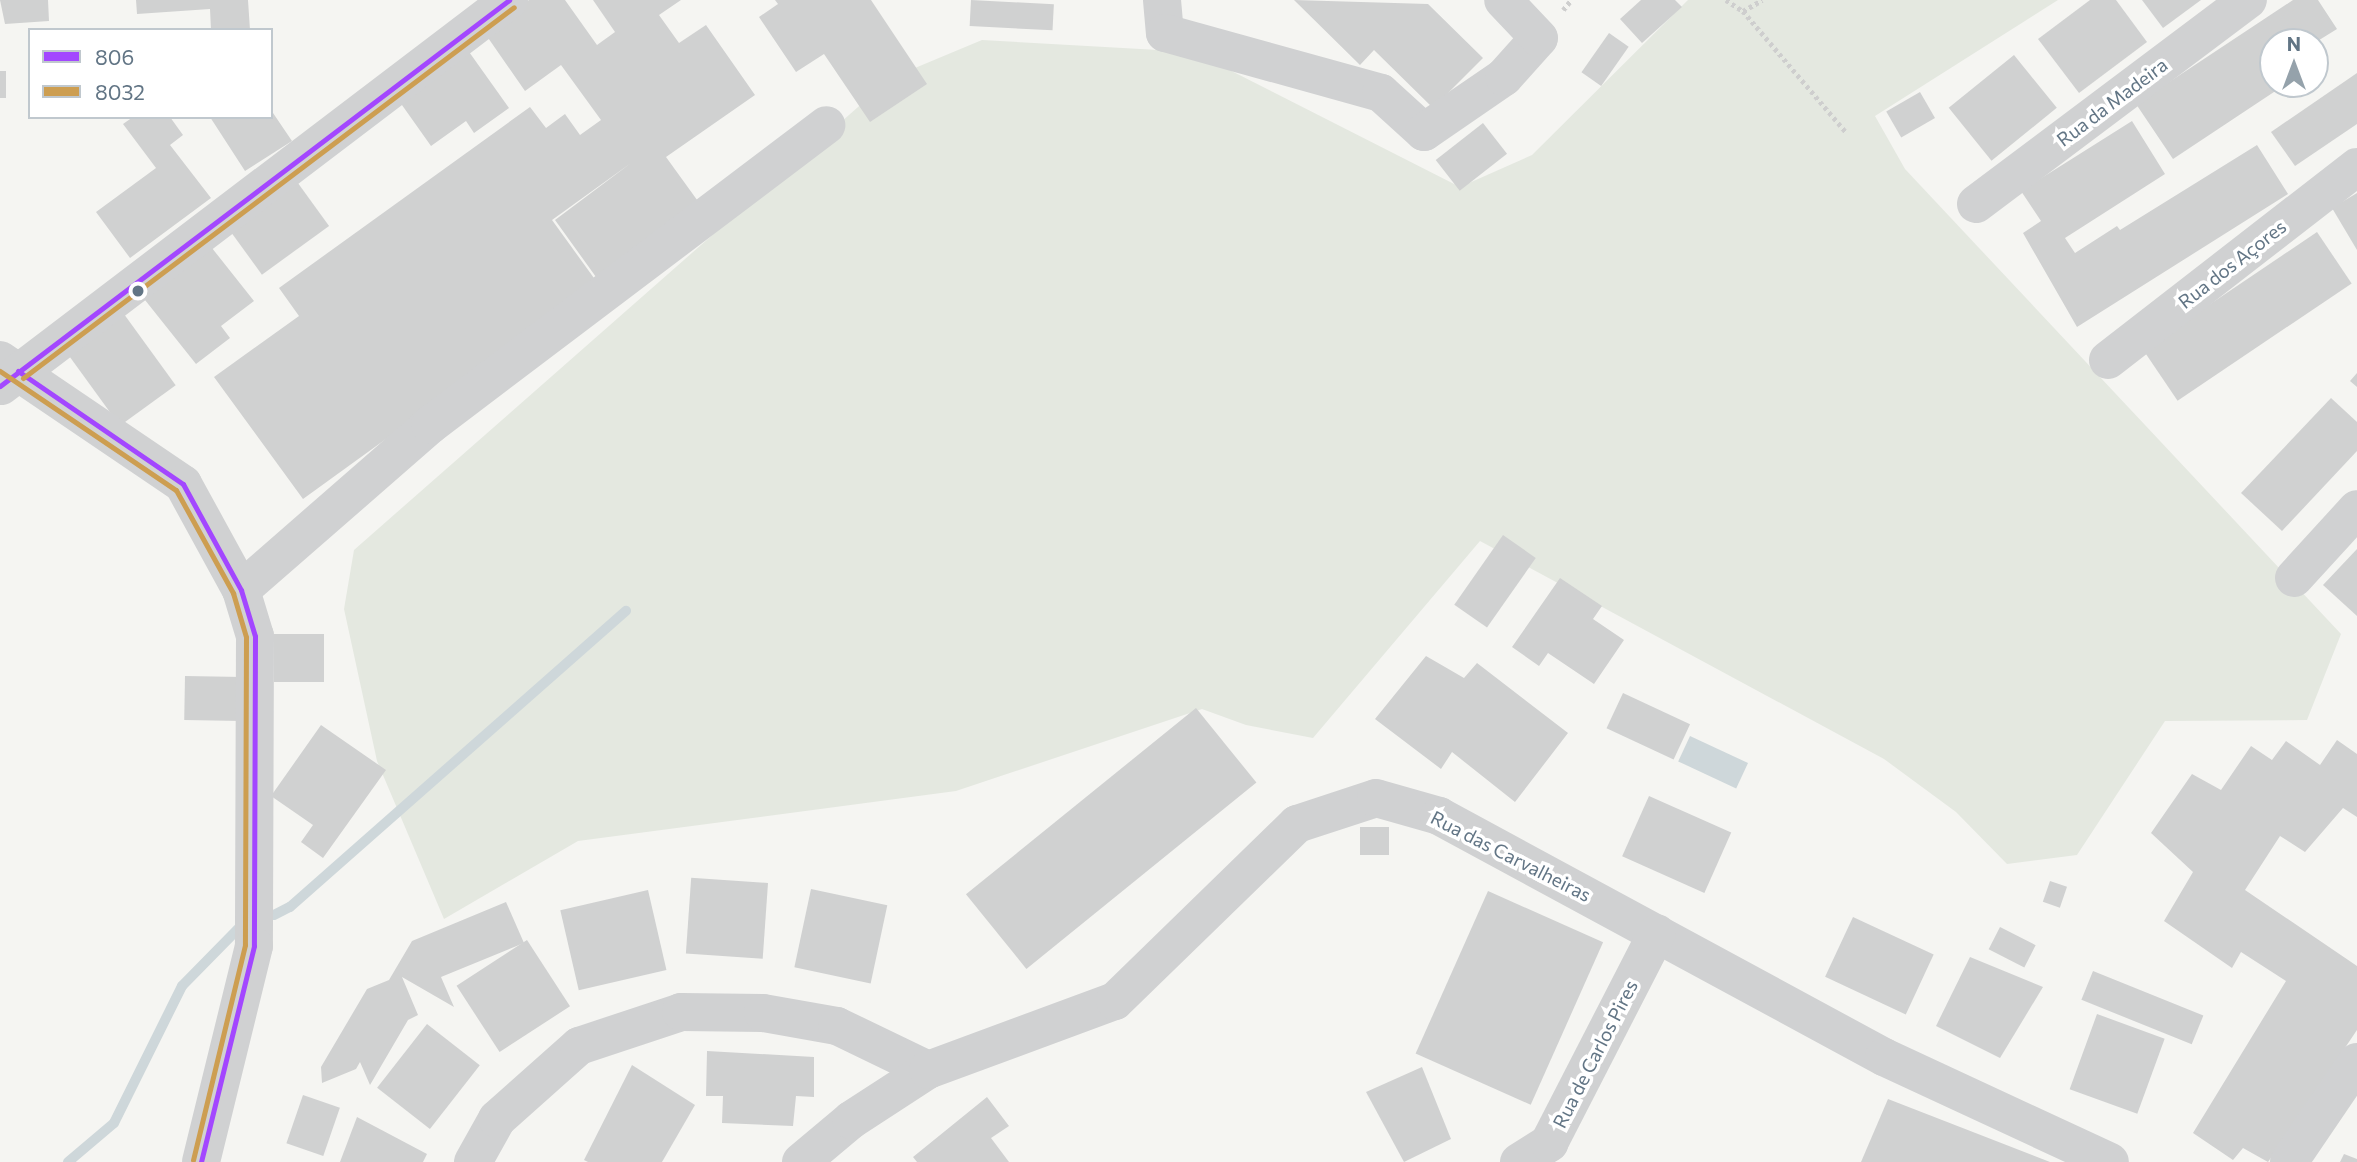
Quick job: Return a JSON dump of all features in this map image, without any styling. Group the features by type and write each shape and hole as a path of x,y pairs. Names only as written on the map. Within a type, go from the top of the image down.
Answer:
{"street":[{"path":"201,1162 254,946 255,636 240,590 183,484 6,373 509,0"},
{"path":"1162,0 1165,33 1381,93 1424,132 1504,77 1539,38 1503,0"},
{"name":"Rua da Madeira","path":"1976,204 2248,0"},
{"path":"240,590 430,425 826,125"},
{"name":"Rua dos Açores","path":"2108,360 2357,167"},
{"path":"2294,578 2357,509"},
{"name":"Rua das Carvalheiras","path":"801,1162 851,1120 928,1070 1115,1000 1297,824 1377,798 1439,816 1884,1056 2110,1162"},
{"name":"Rua de Carlos Pires","path":"1519,1162 1549,1143 1657,933"},
{"path":"473,1162 497,1119 579,1046 681,1012 763,1013 837,1026 928,1070"},
{"path":"2289,1162 2357,1062"}],"path":[{"path":"1726,0 1743,11 1846,132"},
{"path":"1743,11 1762,0"}],"shaded area":[{"path":"1688,0 2058,0 1875,116 1905,169 2341,634 2307,720 2165,721 2077,855 2007,864 1956,812 1884,759 1480,541 1313,738 1246,725 1202,709 956,791 578,841 444,919 377,761 344,609 354,550 891,78 982,40 1194,52 1460,187 1532,155"},
{"path":"1690,736 1748,763 1736,788 1678,761"}],"building":[{"path":"0,0 48,0 49,21 5,24"},
{"path":"136,0 248,0 250,28 211,28 210,9 137,14"},
{"path":"529,0 565,0 597,45 615,32 593,0 681,0 659,15 679,43 706,25 755,95 666,157 700,204 596,277 555,220 631,163 552,220 599,285 303,499 214,377 299,316 279,288 530,107 546,128 565,114 580,135 601,120 561,65 525,91 484,32"},
{"path":"775,0 871,0 927,84 870,122 824,54 796,72 759,17 778,4"},
{"path":"971,0 1054,4 1053,30 970,26"},
{"path":"1294,0 1428,4 1483,58 1433,108 1374,50 1360,65"},
{"path":"1641,0 1675,0 1682,7 1642,43 1620,19"},
{"path":"2090,0 2116,0 2147,42 2079,93 2038,39"},
{"path":"2142,0 2201,0 2163,28"},
{"path":"2293,0 2318,0 2337,29 2329,34 2329,28 2259,28 2259,98 2265,98 2173,159 2136,104"},
{"path":"1609,33 1629,47 1601,86 1581,72"},
{"path":"467,49 509,108 474,133 466,121 431,146 397,98"},
{"path":"2014,55 2057,108 1992,161 1949,108"},
{"path":"0,71 6,71 6,98 0,98"},
{"path":"2357,73 2357,124 2295,166 2271,132 2321,98 2329,98 2329,92"},
{"path":"1920,92 1935,118 1901,137 1886,112"},
{"path":"273,113 292,141 245,171 211,119 273,119"},
{"path":"130,119 171,119 183,135 170,145 211,198 130,258 96,212 156,168 123,124"},
{"path":"2132,121 2165,174 2065,238 2075,253 2117,226 2120,230 2257,145 2288,194 2077,327 2023,233 2041,221 2021,191"},
{"path":"1483,123 1507,154 1460,191 1436,160"},
{"path":"295,179 329,226 262,275 228,228"},
{"path":"2357,193 2357,250 2332,208"},
{"path":"2317,232 2352,283 2178,401 2143,349"},
{"path":"208,243 254,301 221,326 230,338 196,364 141,295"},
{"path":"121,310 176,385 120,426 65,351"},
{"path":"2357,373 2357,387 2350,381"},
{"path":"2331,398 2357,422 2357,451 2282,531 2241,493"},
{"path":"1503,535 1536,558 1487,628 1454,605"},
{"path":"2357,549 2357,616 2323,585"},
{"path":"1560,578 1602,606 1593,619 1624,640 1594,684 1548,653 1539,666 1512,647"},
{"path":"274,634 324,634 324,682 274,682"},
{"path":"1426,656 1464,678 1477,663 1568,733 1515,802 1452,752 1441,769 1375,719"},
{"path":"185,676 243,677 242,721 184,720"},
{"path":"1623,693 1690,724 1674,760 1607,728"},
{"path":"1196,708 1256,783 1026,969 966,894"},
{"path":"321,725 386,770 323,858 301,842 313,825 271,796"},
{"path":"2337,740 2357,754 2357,817 2343,808 2305,852 2280,836 2245,890 2357,966 2357,1030 2268,1162 2243,1148 2233,1160 2193,1133 2286,981 2241,952 2232,968 2164,921 2193,872 2151,833 2192,774 2221,790 2251,746 2272,760 2286,741 2320,765"},
{"path":"1649,796 1731,833 1704,893 1622,856"},
{"path":"1360,827 1389,827 1389,855 1360,855"},
{"path":"691,878 768,883 763,959 686,953"},
{"path":"2050,881 2067,887 2060,908 2043,902"},
{"path":"811,889 887,905 871,983 794,967"},
{"path":"648,890 666,970 579,990 560,910"},
{"path":"1488,891 1603,942 1531,1105 1416,1054"},
{"path":"506,902 524,943 441,977 454,1007 402,977 418,1015 408,1020 370,1085 360,1062 356,1069 322,1083 321,1067 367,989 389,980 412,941"},
{"path":"1853,917 1934,955 1906,1014 1825,977"},
{"path":"2000,927 2036,945 2024,967 1989,949"},
{"path":"527,940 570,1006 500,1052 457,986"},
{"path":"1970,957 2043,987 2000,1058 1936,1026"},
{"path":"2093,971 2203,1016 2192,1044 2081,1000"},
{"path":"2097,1014 2165,1039 2137,1114 2070,1089"},
{"path":"427,1024 480,1065 430,1129 377,1088"},
{"path":"707,1051 814,1057 814,1097 796,1096 793,1126 722,1123 723,1096 706,1096"},
{"path":"632,1065 695,1105 662,1162 588,1162 584,1160"},
{"path":"1422,1067 1451,1139 1404,1162 1366,1092"},
{"path":"303,1095 340,1108 323,1156 286,1143"},
{"path":"987,1097 1009,1126 991,1138 1009,1162 917,1162 913,1157"},
{"path":"1888,1099 2050,1162 1861,1162"},
{"path":"357,1117 427,1154 423,1162 340,1162"},
{"path":"2344,1154 2357,1159 2357,1162 2340,1162"}],"waterway":[{"path":"274,915 290,907 626,611"},
{"path":"68,1162 114,1123 182,986 241,926"}],"transit line":[{"name":"806","path":"0,386 509,0"},
{"name":"8032","path":"23,378 514,7"},
{"name":"8032","path":"0,371 176,490 233,593 246,637 245,945 193,1160"},
{"name":"806","path":"18,371 183,484 241,590 255,636 254,946 201,1162"}]}
